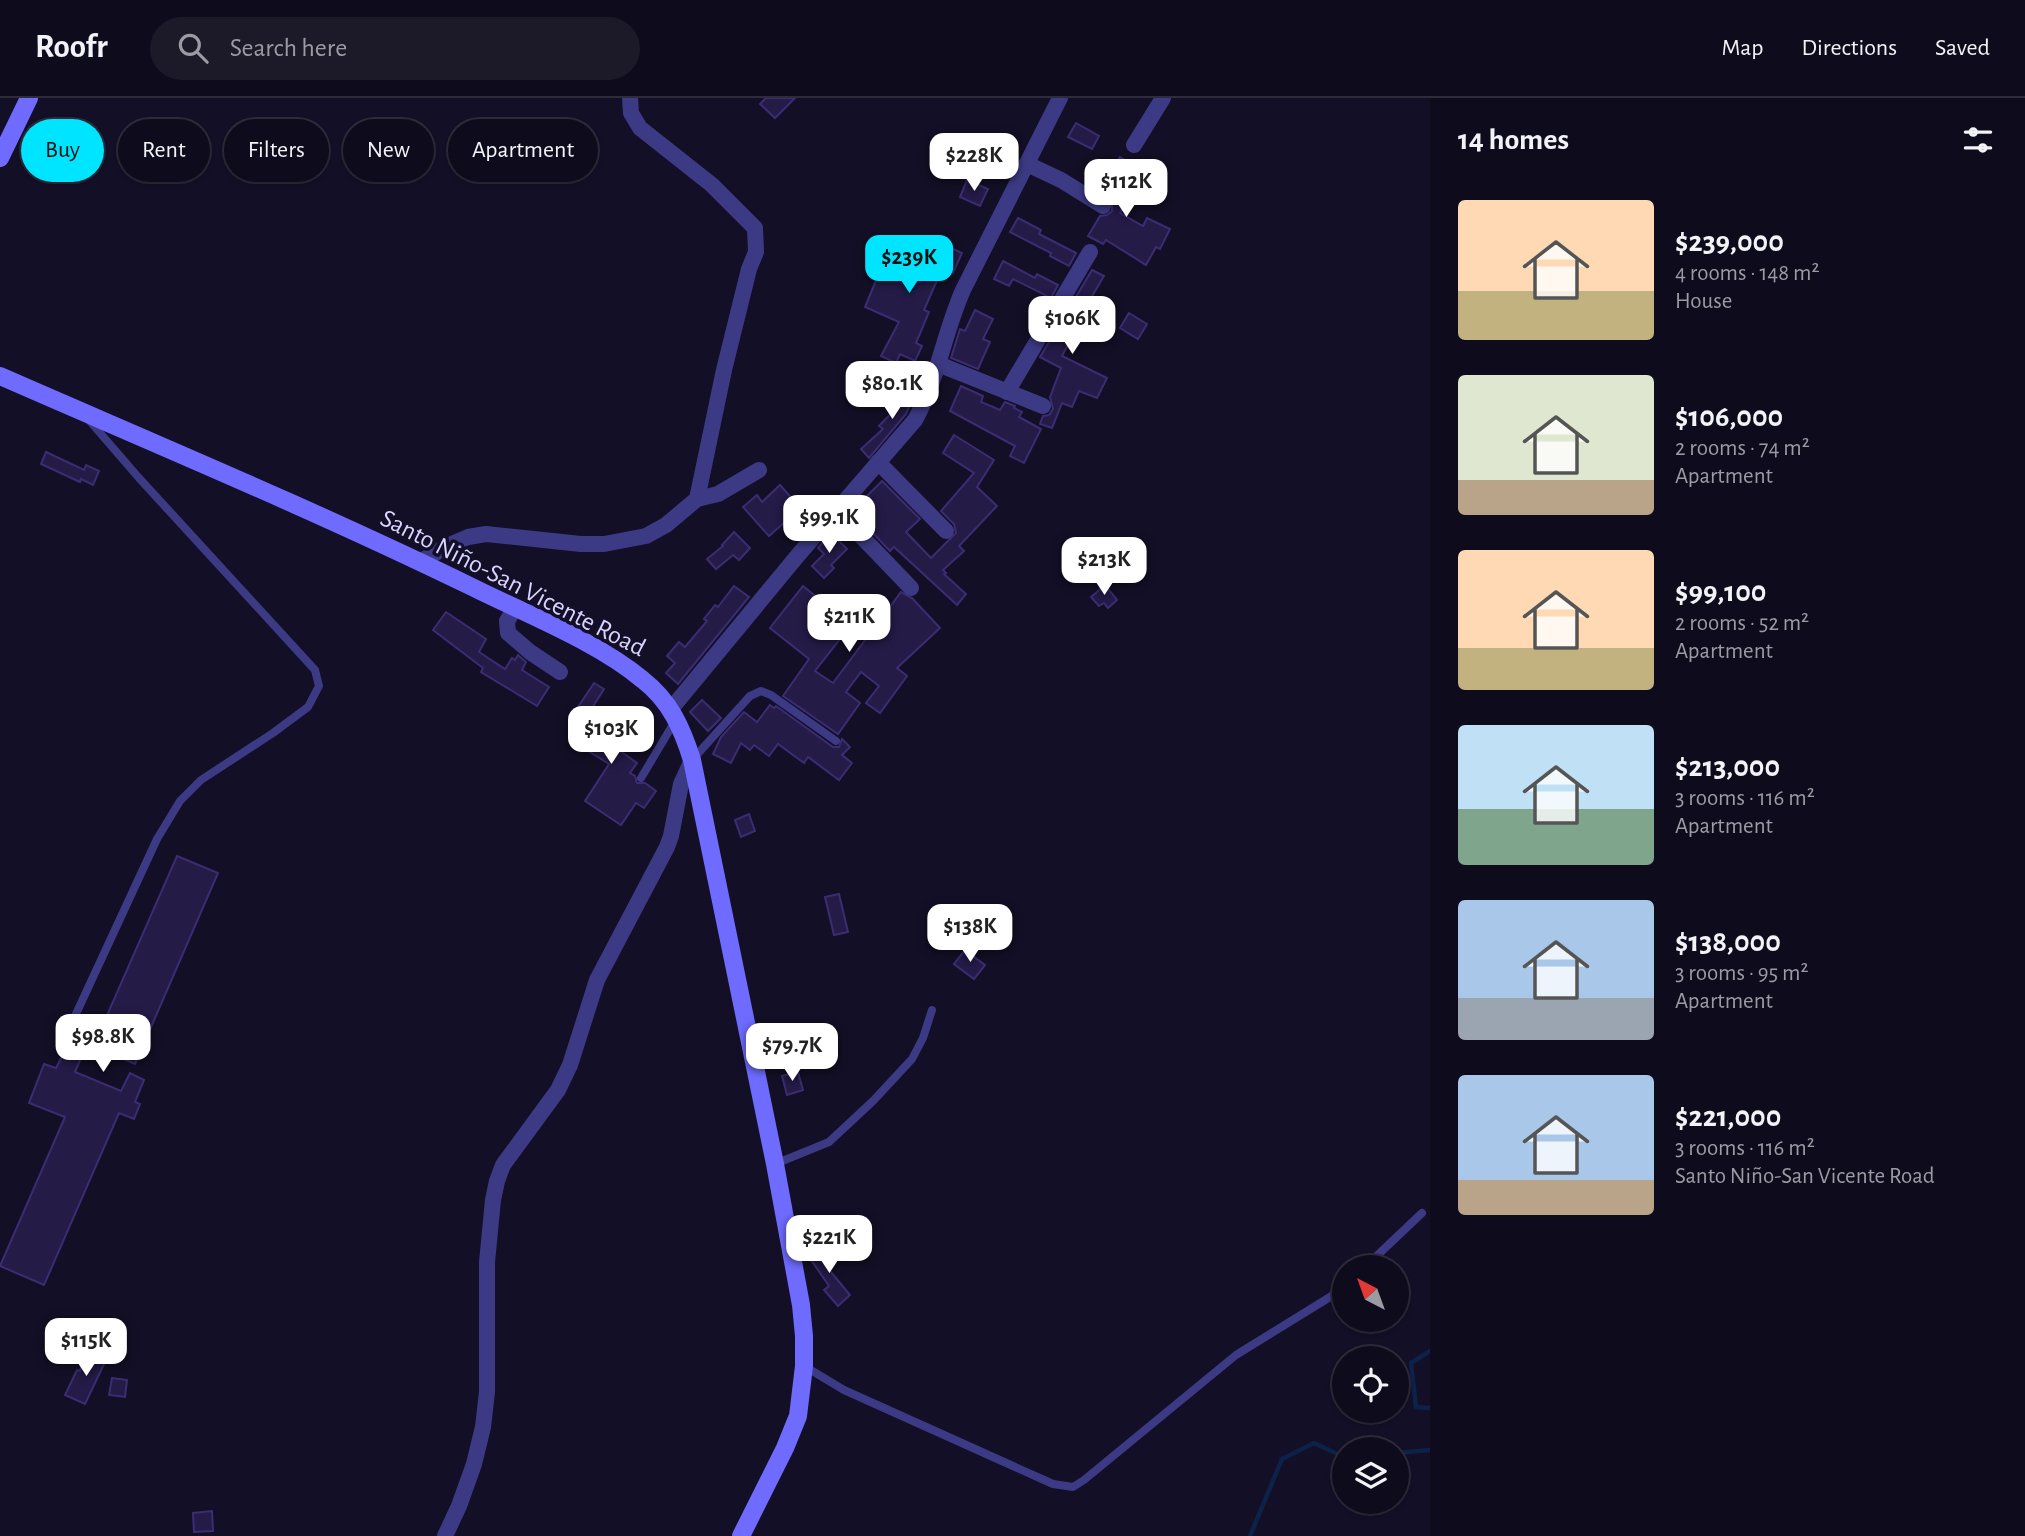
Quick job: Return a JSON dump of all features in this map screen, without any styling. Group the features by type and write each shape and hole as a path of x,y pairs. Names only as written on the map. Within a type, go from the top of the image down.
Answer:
{"main road":[{"path":"0,158 29,98"},
{"name":"Santo Niño-San Vicente Road","path":"0,376 174,450 421,562 515,608 617,662 643,680 674,713 692,760 775,1164 801,1305 804,1366 798,1416 741,1536"}],"street":[{"path":"630,98 631,113 640,128 712,185 755,228 756,252 736,318 697,499"},
{"path":"674,713 836,510 915,420 927,399 954,310 991,231 1060,98"},
{"path":"1133,145 1163,98"},
{"path":"1027,164 1061,180 1103,206"},
{"path":"1007,392 1090,252"},
{"path":"938,364 1043,405"},
{"path":"878,462 946,531"},
{"path":"421,562 447,545 486,534 581,544 626,541 646,536 666,525 697,499 718,494 759,470"},
{"path":"836,510 911,588"},
{"path":"515,608 507,621 508,634 560,672"},
{"path":"445,1536 460,1506 483,1427 487,1392 487,1262 497,1181 503,1166 558,1090 570,1065 597,980 667,848 681,785 692,760"}],"lane":[{"path":"62,1042 157,839 180,801 201,780 308,707 319,686 315,670 139,478 83,412"},
{"path":"692,760 750,696 761,691 771,695 836,741"},
{"path":"641,778 674,713"},
{"path":"775,1164 829,1142 873,1101 912,1059 923,1038 932,1010"},
{"path":"1378,1255 1422,1213"},
{"path":"804,1366 844,1390 1041,1479 1060,1486 1073,1487 1236,1355 1332,1295"}],"building":[{"path":"766,98 795,98 775,118 760,104"},
{"path":"1076,123 1099,136 1092,149 1068,137"},
{"path":"1120,157 1132,164 1124,177 1137,184 1120,213 1143,226 1147,218 1170,229 1160,249 1156,247 1146,265 1106,240 1103,244 1088,236 1100,216 1112,211 1112,200 1097,190 1109,168 1113,170"},
{"path":"967,180 988,189 980,206 960,197"},
{"path":"1018,218 1041,230 1039,234 1076,253 1069,266 1050,256 1051,253 1010,232"},
{"path":"929,238 962,253 953,273 942,269 924,310 929,312 916,343 922,346 915,361 900,354 896,363 881,356 899,322 865,307 877,278 868,275 875,257 902,267 909,253 920,258"},
{"path":"1003,261 1035,278 1037,274 1058,285 1051,298 1013,279 1009,286 994,279"},
{"path":"1092,270 1104,276 1075,325 1078,326 1062,356 1107,378 1097,398 1079,391 1072,407 1062,403 1052,428 1040,424 1043,416 1049,415 1053,409 1050,397 1061,368 1040,357"},
{"path":"975,310 993,319 983,339 990,342 978,369 951,358 960,329 965,331"},
{"path":"1129,313 1147,324 1138,339 1120,328"},
{"path":"915,377 921,380 906,414 869,458 861,449 883,429 879,426 906,398"},
{"path":"961,386 983,396 981,402 1000,410 1005,402 1015,406 1014,408 1022,412 1019,417 1041,429 1024,463 1010,456 1015,446 950,411"},
{"path":"954,435 994,460 977,487 997,506 959,546 964,551 943,570 966,594 957,605 894,547 890,551 852,511 882,481 920,519 906,532 931,558 956,533 954,524 941,511 974,473 943,453"},
{"path":"46,452 84,470 86,465 99,471 93,485 41,464"},
{"path":"780,485 806,514 799,521 807,529 799,538 785,522 769,536 743,507 757,495 762,502"},
{"path":"734,532 750,548 739,560 733,555 716,569 707,559 723,546"},
{"path":"831,533 847,549 831,565 834,568 824,578 812,566 824,554 818,548"},
{"path":"1105,585 1117,600 1108,608 1104,603 1099,606 1091,597"},
{"path":"734,586 749,597 678,684 666,673 675,663 667,656 679,642 685,647 707,621 704,619 715,605 718,607"},
{"path":"803,586 851,625 815,671 833,683 901,592 912,598 940,628 897,668 907,676 880,713 866,703 879,686 861,672 846,692 860,703 838,734 783,696 809,659 770,628"},
{"path":"446,612 486,639 479,652 505,669 512,658 515,660 518,655 526,662 522,670 549,687 537,706 481,672 483,668 433,630"},
{"path":"594,683 604,689 592,708 612,721 602,738 637,763 630,773 635,776 637,783 645,783 656,791 644,808 636,803 621,825 585,801 609,764 582,747 593,729 572,716"},
{"path":"702,700 721,718 708,731 690,712"},
{"path":"770,705 774,708 776,706 833,747 839,747 842,739 850,747 842,755 852,763 839,780 808,757 804,763 778,744 769,756 754,745 750,750 741,743 731,763 713,754 721,737 744,712 757,722"},
{"path":"749,814 755,831 741,837 735,820"},
{"path":"177,856 218,873 135,1064 87,1044 75,1072 121,1091 130,1073 144,1080 135,1102 140,1104 134,1119 119,1113 44,1285 0,1266 65,1117 29,1103 44,1064 56,1068 80,1021 101,1029"},
{"path":"839,894 848,932 834,935 825,897"},
{"path":"965,950 985,965 974,979 954,964"},
{"path":"798,1072 803,1090 787,1095 782,1076"},
{"path":"827,1246 836,1260 826,1266 850,1295 838,1306 824,1290 829,1286 809,1257"},
{"path":"85,1352 107,1358 85,1404 65,1395 77,1370 80,1371"},
{"path":"112,1378 127,1380 125,1397 109,1395"},
{"path":"212,1511 213,1531 194,1532 193,1513"}],"waterway":[{"path":"1430,1351 1411,1363 1416,1407 1430,1408"},
{"path":"1250,1536 1282,1459 1314,1443 1332,1451"},
{"path":"1409,1452 1430,1450"}]}
